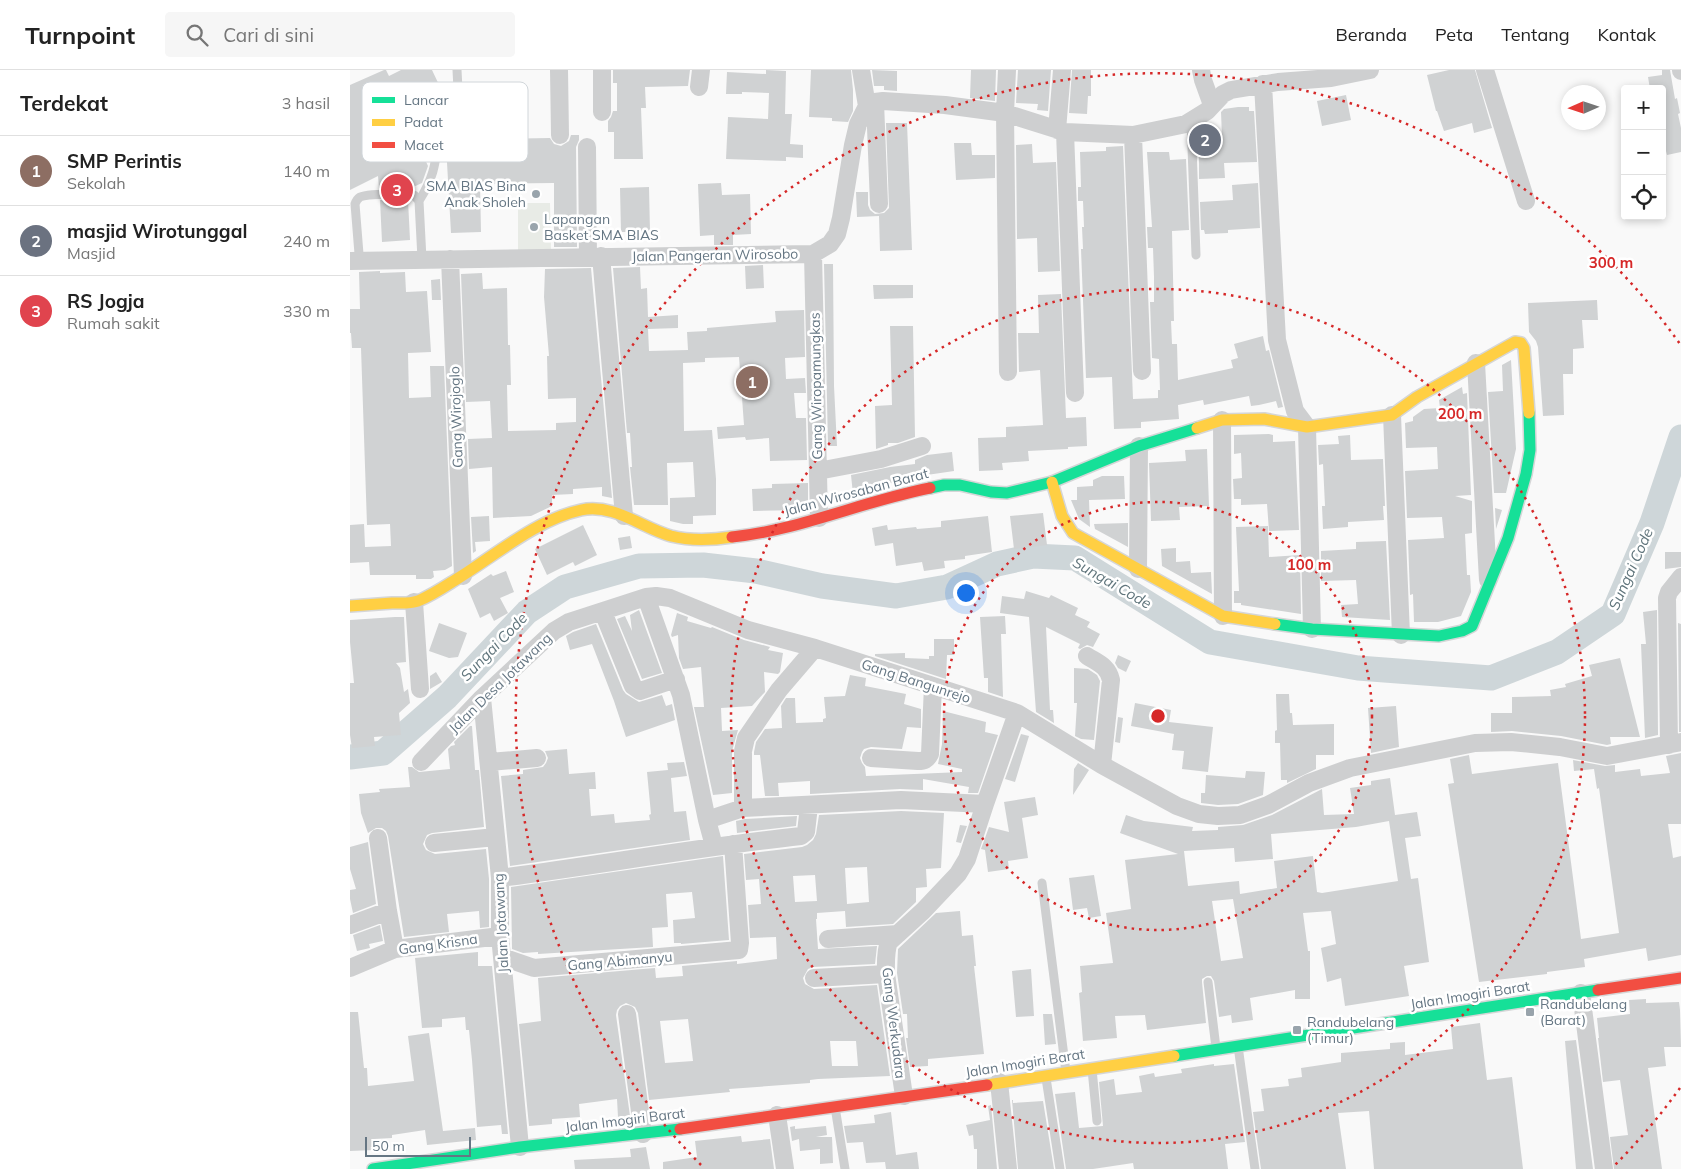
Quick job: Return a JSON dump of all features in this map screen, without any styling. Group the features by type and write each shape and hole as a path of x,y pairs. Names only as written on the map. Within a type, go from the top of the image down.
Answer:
{"street":[{"path":"559,70 560,135"},
{"path":"602,70 602,112"},
{"path":"861,70 871,104 879,204"},
{"path":"1007,70 1005,113 1008,372"},
{"path":"1062,70 1061,131 1075,392"},
{"path":"1201,70 1212,105"},
{"path":"871,104 883,101 946,105 1005,113 1061,131 1133,135 1177,127 1191,121 1207,111 1228,91 1273,79 1331,78 1370,70"},
{"path":"1485,70 1526,201"},
{"path":"1273,79 1277,340 1295,411 1307,428 1312,629"},
{"name":"Jalan Pangeran Wirosobo","path":"356,261 813,254 830,244 837,234 858,124 871,104"},
{"path":"1133,135 1142,371"},
{"path":"587,147 594,257 624,516"},
{"name":"Gang Wiropamungkas","path":"813,254 819,518"},
{"name":"Gang Wirojoglo","path":"450,259 463,576"},
{"name":"Jalan Wirosaban Barat","path":"350,606 414,602 463,576 543,526 563,516 592,509 604,510 624,516 678,537 716,539 747,536 917,490 947,484 966,485 1004,493 1052,482 1140,446 1222,420 1264,419 1307,428 1392,415 1417,397 1515,342 1521,343 1524,348 1530,450 1521,496 1511,530 1489,585"},
{"path":"1052,482 1061,514 1070,530 1223,616 1312,629 1401,635 1439,636 1452,634 1472,626 1489,585 1476,363"},
{"path":"1392,415 1401,635"},
{"path":"1222,420 1223,616"},
{"path":"818,471 880,459 922,446"},
{"path":"1138,569 1140,446"},
{"path":"1672,741 1667,598 1669,592 1681,577"},
{"path":"646,597 676,679 688,722 706,820 714,846"},
{"name":"Jalan Desa Jotawang","path":"421,762 482,698 554,631 569,622 646,597 670,598 748,630 815,648"},
{"path":"414,602 420,689"},
{"path":"603,612 633,686 637,690 640,691 676,679"},
{"path":"743,808 743,751 746,738 782,685 815,648"},
{"name":"Gang Bangunrejo","path":"815,648 1017,713 1102,765 1177,806 1200,814 1240,815 1268,805 1309,782 1350,768 1475,743 1518,742 1560,747 1607,756 1672,741"},
{"path":"1087,656 1105,666 1110,673 1111,680 1102,765"},
{"path":"871,758 918,761 924,761 928,758 930,754 933,686"},
{"name":"Jalan Jotawang","path":"482,698 500,878 500,936 520,1147"},
{"name":"Gang Werkudara","path":"904,1096 886,974 888,945 923,912 962,867 971,851 985,804 1017,713"},
{"path":"489,762 537,758"},
{"path":"706,820 743,808 900,800 985,804"},
{"path":"500,878 606,864 714,846 804,835 809,806"},
{"path":"434,843 496,837"},
{"path":"378,838 395,949"},
{"name":"Gang Abimanyu","path":"502,957 534,968 739,950 740,935 733,844"},
{"path":"350,925 388,912"},
{"path":"828,939 898,934"},
{"name":"Gang Krisna","path":"350,968 395,949 500,936"},
{"path":"814,978 886,974"},
{"name":"Jalan Imogiri Barat","path":"373,1169 397,1167 520,1147 643,1134 835,1107 1681,978"},
{"path":"1580,992 1604,1169"},
{"path":"627,1014 643,1134"},
{"path":"999,1082 1008,1169"},
{"path":"777,1115 785,1169"}],"lane":[{"path":"1191,121 1196,255"},
{"path":"422,259 419,201 432,177 436,162"},
{"path":"356,261 359,254 355,204 358,199 367,196 410,194 414,195 419,201"},
{"path":"1042,883 1066,1072"},
{"path":"1208,982 1216,1049"},
{"path":"1238,1046 1255,1169"},
{"path":"1092,1068 1097,1121"},
{"path":"1046,1076 1060,1169"},
{"path":"835,1107 845,1169"}],"shaded area":[{"name":"Lapangan Basket SMA BIAS","path":"518,203 550,203 551,252 518,252"}],"building":[{"path":"384,70 386,70 389,76 401,70 432,70 438,82 362,82 362,162 426,162 428,166 422,183 411,188 379,188 378,176 350,190 350,85"},
{"path":"613,70 690,70 688,86 645,87 646,108 641,108 643,159 614,159 614,132 608,132 608,121 613,111 617,111 617,83 613,83"},
{"path":"766,70 786,71 785,114 792,114 790,144 803,145 803,158 786,157 786,161 726,159 728,117 768,119 769,93 742,92 742,94 726,94 727,72 766,74"},
{"path":"811,70 851,70 853,111 848,122 832,121 832,118 809,117"},
{"path":"872,70 897,71 897,91 884,90 884,86 874,86"},
{"path":"971,70 996,70 995,101 970,98"},
{"path":"1018,70 1051,70 1048,111 1037,110 1038,104 1016,103"},
{"path":"1072,70 1091,70 1091,96 1088,96 1087,114 1069,113"},
{"path":"1449,70 1475,70 1492,128 1474,133 1472,123 1444,131 1436,111 1427,75"},
{"path":"1662,70 1670,70 1675,99 1677,98 1680,113 1678,114 1681,128 1681,152 1667,155 1666,85 1649,85 1648,77 1662,75"},
{"path":"1346,95 1351,120 1322,126 1317,101"},
{"path":"1249,107 1249,111 1254,111 1257,162 1224,163 1225,178 1199,179 1199,138 1222,137 1221,112 1224,109"},
{"path":"886,123 907,123 912,250 880,251 879,216 857,217 856,192 868,192 868,205 875,214 884,213 889,208"},
{"path":"571,135 579,135 576,147 577,247 554,247 554,183 480,184 481,232 451,233 447,162 528,162 528,138 550,138 554,144 561,146 569,141"},
{"path":"954,143 971,143 972,155 995,155 995,178 956,180"},
{"path":"1032,144 1033,163 1056,162 1060,271 1038,272 1037,238 1017,239 1016,145"},
{"path":"1123,146 1133,399 1158,398 1158,390 1160,390 1159,359 1152,358 1150,302 1154,302 1154,277 1153,248 1148,248 1147,227 1152,227 1147,152 1169,152 1170,160 1186,159 1189,230 1172,231 1174,321 1171,321 1172,344 1177,344 1178,380 1233,368 1231,360 1238,358 1234,344 1263,336 1266,351 1269,350 1283,407 1278,408 1276,401 1251,406 1249,396 1204,405 1203,400 1178,405 1179,419 1141,422 1141,428 1114,429 1112,377 1086,378 1081,249 1083,249 1082,227 1084,227 1083,201 1078,201 1078,187 1081,187 1080,152 1106,151 1106,147"},
{"path":"721,183 722,195 750,194 751,234 733,235 733,245 714,245 714,235 700,236 698,184"},
{"path":"1258,183 1260,228 1228,230 1228,233 1205,234 1204,230 1201,230 1200,202 1233,200 1232,185"},
{"path":"649,187 650,232 621,232 620,188"},
{"path":"380,200 408,200 410,240 382,242"},
{"path":"824,264 833,264 834,386 837,446 828,446"},
{"path":"763,265 764,288 746,289 745,266"},
{"path":"640,267 641,289 647,288 648,317 678,315 678,328 648,329 649,351 688,350 687,332 707,331 707,328 776,322 775,311 804,310 805,357 785,358 786,379 805,378 806,393 794,393 796,418 806,418 807,460 770,461 769,438 746,440 745,437 718,439 717,427 744,425 739,357 705,358 705,362 683,363 684,431 712,430 716,479 716,515 693,516 693,524 670,521 670,498 695,497 693,462 667,463 668,505 634,505 630,467 632,467 630,433 627,433 613,268"},
{"path":"591,268 612,498 602,496 602,487 573,489 573,494 552,495 552,506 531,516 493,518 492,467 469,469 468,439 492,438 490,401 466,402 461,274 482,273 483,289 507,288 511,385 507,385 508,431 556,430 556,423 576,422 576,398 548,399 547,356 549,356 544,297 545,269"},
{"path":"380,271 380,273 405,272 406,292 427,291 431,352 408,353 409,398 431,397 430,366 444,366 452,566 445,570 433,571 434,577 431,579 416,579 416,575 370,575 369,562 350,563 350,525 364,524 365,547 391,546 390,524 367,525 361,348 352,348 350,333 350,309 360,309 359,272"},
{"path":"440,279 441,300 432,300 431,280"},
{"path":"873,285 913,285 913,298 874,299"},
{"path":"1061,294 1066,418 1086,417 1087,446 1028,451 1029,461 1002,463 1003,470 979,471 978,438 1006,437 1006,427 1043,425 1040,370 1019,372 1018,333 1039,333 1038,295"},
{"path":"1597,300 1598,320 1582,320 1584,348 1573,349 1573,374 1563,374 1564,415 1543,416 1538,347 1529,332 1528,303"},
{"path":"890,326 913,326 915,437 898,443 888,443 888,445 876,449 875,406 892,405"},
{"path":"1511,360 1516,449 1506,493 1494,493 1488,392 1503,391 1502,365"},
{"path":"1462,387 1463,394 1467,393 1471,495 1455,496 1472,501 1472,533 1465,534 1467,575 1470,575 1471,592 1461,616 1438,622 1414,622 1413,594 1410,595 1408,540 1444,538 1442,517 1407,518 1405,471 1438,469 1437,447 1406,448 1405,423 1413,421 1413,417 1424,409 1440,408 1439,400"},
{"path":"1234,435 1273,435 1273,442 1295,441 1299,530 1269,531 1267,504 1241,505 1241,499 1234,499 1233,479 1242,478 1241,453 1234,454"},
{"path":"1350,435 1351,460 1383,459 1384,520 1348,522 1348,527 1323,529 1322,506 1325,506 1323,464 1319,465 1318,445 1339,444 1338,436"},
{"path":"1207,449 1209,506 1179,507 1180,520 1151,521 1149,463 1186,461 1185,450"},
{"path":"952,452 954,471 913,477 853,494 851,475 915,464 915,460 927,455"},
{"path":"1102,476 1124,476 1125,499 1089,500 1090,527 1079,519 1071,500 1077,500 1077,487 1093,486 1093,480"},
{"path":"808,483 808,507 799,510 753,511 752,489 772,488 772,484"},
{"path":"1495,508 1502,510 1496,529"},
{"path":"1043,513 1047,545 1014,549 1010,516"},
{"path":"489,516 490,541 475,542 476,551 473,553 471,517"},
{"path":"988,516 992,552 965,556 965,559 944,561 945,568 924,571 922,562 896,566 893,543 875,546 872,528 887,525 888,530 941,527 941,521"},
{"path":"1128,523 1128,547 1095,529 1094,524"},
{"path":"583,525 597,555 575,566 573,562 547,575 535,549"},
{"path":"1268,526 1269,557 1300,555 1301,614 1234,603 1234,591 1239,591 1236,527"},
{"path":"630,536 632,548 620,550 618,538"},
{"path":"1386,541 1390,620 1342,617 1341,605 1358,604 1356,580 1321,581 1321,551 1356,549 1356,542"},
{"path":"1176,548 1176,562 1190,561 1191,573 1211,572 1212,594 1162,566 1161,549"},
{"path":"1665,552 1681,552 1681,567 1665,569"},
{"path":"506,571 514,592 500,598 508,613 494,621 490,613 480,618 468,589 491,574 493,576"},
{"path":"1026,591 1049,598 1051,595 1078,608 1075,615 1090,622 1087,627 1100,634 1093,647 1087,645 1080,649 1078,648 1080,644 1046,627 1050,710 1053,710 1054,723 1036,712 1029,617 1000,613 1002,596 1024,599"},
{"path":"639,610 662,673 642,679 617,619 625,616 632,631 630,615"},
{"path":"1657,610 1658,735 1645,738 1641,644 1646,644 1643,612"},
{"path":"677,613 688,617 687,621 712,627 744,640 770,647 768,650 783,653 780,672 778,674 764,672 765,692 752,706 721,708 722,731 738,730 732,751 732,793 713,795 694,707 704,707 701,667 683,669 679,658 678,635 672,637 671,635"},
{"path":"1005,616 1006,634 1001,634 1003,697 988,692 988,678 984,678 980,617"},
{"path":"404,617 406,662 396,663 400,668 404,692 408,689 410,703 399,713 401,735 374,737 375,746 352,748 350,735 350,683 354,683 350,620"},
{"path":"439,623 467,633 458,657 449,658 429,651"},
{"path":"1678,623 1681,624 1681,732 1679,732"},
{"path":"596,624 626,694 639,702 662,695 666,706 672,704 675,720 626,737 592,644 570,650 566,636"},
{"path":"934,639 954,639 954,655 947,655 946,679 875,656 875,654 905,653 905,658 929,659 929,656 934,656"},
{"path":"1118,655 1131,661 1126,672 1118,668 1115,663"},
{"path":"1620,658 1640,737 1610,737 1611,744 1607,745 1561,736 1512,731 1491,732 1491,713 1512,713 1512,697 1551,696 1550,690 1566,687 1565,684 1592,676 1589,665"},
{"path":"1074,668 1088,669 1097,675 1100,681 1094,740 1081,739 1075,736 1077,703 1074,703"},
{"path":"436,672 442,682 430,689 430,676"},
{"path":"850,675 866,678 865,686 906,694 904,704 921,709 921,728 907,727 902,749 871,747 864,749 860,758 865,767 866,776 962,772 962,769 938,764 942,744 943,711 986,722 985,732 998,735 978,793 968,793 969,787 923,779 923,790 900,789 810,794 810,781 778,783 779,796 765,796 760,755 754,755 756,742 765,729 782,728 781,706 786,698 795,698 796,723 823,722 823,719 826,718 824,697 845,696"},
{"path":"1276,694 1289,694 1293,725 1334,724 1334,755 1316,755 1316,769 1287,783 1287,780 1281,780 1280,743 1275,743 1275,731 1277,730"},
{"path":"1135,703 1171,710 1169,722 1213,727 1208,772 1182,769 1184,751 1172,750 1174,734 1131,726"},
{"path":"1396,706 1399,747 1371,753 1368,708"},
{"path":"1118,717 1123,718 1120,743 1115,742"},
{"path":"472,726 475,770 479,770 484,827 432,833 427,835 423,844 426,850 435,854 486,849 489,879 489,927 480,928 479,911 447,914 449,932 404,937 388,836 382,828 376,828 368,833 361,813 359,794 380,792 379,789 410,787 408,767 412,767 419,772 450,769 448,749 455,745 454,742"},
{"path":"1021,734 1029,736 1015,782 1005,779"},
{"path":"567,749 569,774 595,772 596,789 589,789 591,816 614,814 615,823 650,820 647,772 668,770 667,763 684,762 687,776 671,778 674,812 686,811 690,840 510,866 501,776 523,774 523,770 543,767 548,758 545,751"},
{"path":"1681,753 1681,824 1668,824 1673,858 1681,856 1681,955 1648,961 1646,948 1584,959 1585,967 1547,972 1547,974 1479,982 1448,784 1454,783 1450,759 1469,755 1472,774 1558,763 1581,939 1619,933 1599,788 1597,789 1594,769 1574,771 1573,760 1605,766 1615,765 1615,772 1640,769 1641,776 1670,773 1666,756"},
{"path":"1078,763 1089,770 1073,795 1074,769"},
{"path":"1246,771 1265,772 1263,795 1238,804 1218,805 1201,803 1201,793 1205,793 1206,775 1245,778"},
{"path":"1390,778 1395,815 1417,812 1421,836 1405,838 1411,879 1418,878 1429,962 1404,966 1409,996 1345,1006 1341,978 1327,982 1321,948 1336,944 1331,911 1303,913 1308,951 1310,951 1310,999 1295,999 1295,990 1250,998 1253,1020 1232,1023 1231,1015 1219,1017 1214,981 1211,976 1207,976 1202,979 1206,1023 1147,1030 1145,1015 1115,1016 1117,1038 1083,1041 1079,993 1082,992 1080,966 1113,963 1106,913 1131,909 1125,860 1178,854 1120,833 1126,815 1144,821 1193,827 1192,831 1218,830 1218,827 1243,825 1272,815 1322,789 1324,815 1354,814 1350,788 1371,785 1371,781","holes":["1389,821 1398,881 1322,893 1317,892 1313,856 1274,861 1277,888 1240,894 1239,881 1188,886 1184,851 1234,848 1235,862 1273,859 1271,834 1356,827","1233,899 1243,958 1221,961 1212,901"]},
{"path":"1035,797 1038,815 1022,818 1028,858 1008,861 1009,869 988,872 985,850 981,849 989,827 1009,832 1004,802"},
{"path":"901,811 944,813 941,868 926,869 927,887 916,888 916,902 893,924 846,927 845,911 817,913 818,949 877,946 875,964 813,967 808,969 803,978 805,984 814,989 877,985 890,1076 818,1079 810,1080 810,1083 729,1089 730,1092 649,1100 638,1013 635,1007 626,1003 620,1006 616,1015 630,1116 618,1117 617,1099 579,1104 580,1117 552,1119 552,1124 529,1126 519,1024 541,1021 538,978 655,968 656,978 683,976 682,966 737,961 737,964 777,959 776,937 750,938 748,905 761,904 759,879 746,880 744,854 807,845 816,834 819,815","holes":["867,867 869,902 847,904 845,868","815,875 817,901 795,902 793,876","688,1019 693,1061 665,1063 660,1021","830,1041 856,1041 858,1066 832,1066"]},
{"path":"797,816 796,826 737,833 736,821"},
{"path":"960,825 967,826 961,843 956,842"},
{"path":"368,842 376,904 353,913 350,890 356,889 350,869 350,847"},
{"path":"723,856 729,940 674,943 673,920 695,918 692,892 666,894 668,927 652,928 653,947 538,954 538,952 523,953 512,949 511,887"},
{"path":"1094,875 1101,916 1089,918 1087,908 1073,910 1069,878"},
{"path":"960,911 962,936 973,935 976,966 974,966 984,1054 928,1059 928,1066 910,1067 906,1038 908,1038 907,1014 903,1014 897,973 898,949 936,913"},
{"path":"380,925 383,941 369,944 370,948 357,951 353,935"},
{"path":"478,952 478,966 492,966 508,1134 502,1134 501,1125 477,1127 469,1030 466,1030 465,1017 442,1019 442,1027 422,1028 415,958"},
{"path":"1031,969 1034,1016 1016,1017 1012,971"},
{"path":"1646,999 1646,1003 1679,1002 1680,1010 1681,1047 1664,1047 1666,1066 1648,1068 1662,1169 1614,1169 1610,1137 1628,1135 1620,1080 1603,1082 1597,1018 1630,1014 1629,1000"},
{"path":"350,1012 358,1012 364,1068 367,1068 368,1086 414,1081 408,1036 429,1033 443,1131 475,1128 476,1140 427,1145 425,1130 392,1135 392,1138 374,1139 375,1150 350,1151"},
{"path":"1043,1014 1052,1014 1056,1044 1045,1045"},
{"path":"1480,1023 1487,1080 1512,1077 1523,1169 1374,1169 1369,1111 1338,1113 1346,1169 1261,1169 1253,1112 1264,1111 1261,1089 1289,1086 1288,1079 1302,1077 1301,1068 1341,1062 1341,1053 1390,1049 1390,1043 1405,1042 1405,1055 1453,1049 1451,1027"},
{"path":"1576,1040 1593,1169 1576,1169 1565,1041"},
{"path":"1214,1064 1214,1066 1234,1064 1245,1142 1225,1144 1228,1169 1134,1169 1133,1163 1093,1169 1066,1169 1055,1094 1075,1092 1079,1128 1103,1126 1099,1082 1114,1079 1116,1095 1142,1092 1139,1076 1154,1073 1155,1077 1182,1073 1181,1069"},
{"path":"1012,1100 1013,1103 1043,1101 1054,1169 1018,1169"},
{"path":"991,1105 997,1169 977,1169 977,1149 974,1149 973,1135 969,1136 966,1125 990,1120 988,1106"},
{"path":"891,1112 896,1155 917,1152 919,1169 886,1169 885,1162 866,1163 863,1142 847,1143 844,1126 875,1123 874,1115"},
{"path":"795,1126 795,1129 826,1126 827,1135 816,1137 832,1137 833,1163 820,1164 820,1149 800,1151 799,1139 792,1141 790,1127"},
{"path":"741,1136 742,1142 770,1139 774,1169 663,1169 663,1162 697,1157 695,1141"},
{"path":"646,1147 650,1169 575,1169 574,1160 631,1157 630,1149"}],"waterway":[{"name":"Sungai Code","path":"350,757 383,753 447,697 527,612 565,587 639,566 703,565 756,571 822,586 896,596 947,587 997,564 1033,556 1075,558 1210,642 1358,668 1491,678 1557,652 1613,614 1652,523 1681,437"}],"traffic: fast":[{"path":"1275,624 1312,629 1439,636 1462,631 1472,626 1508,538 1526,474 1530,450 1529,413"},
{"path":"930,488 944,485 960,485 991,492 1007,493 1052,482 1139,446 1197,428"},
{"path":"1174,1056 1598,990"},
{"path":"373,1169 520,1147 680,1129"}],"traffic: slow":[{"path":"1197,428 1222,420 1264,419 1307,427 1392,415 1417,397 1515,342 1521,343 1524,348 1529,413"},
{"path":"1052,482 1062,516 1073,533 1223,616 1275,624"},
{"path":"350,606 418,601 431,595 547,522 581,510 605,510 616,513 679,538 717,539 732,537"},
{"path":"987,1085 1174,1056"}],"traffic: jam":[{"path":"732,537 807,522 880,500 930,488"},
{"path":"1598,990 1681,978"},
{"path":"680,1129 987,1085"}],"place":[{"name":"masjid Wirotunggal","path":"1205,140"},
{"name":"RS Jogja","path":"397,190"},
{"name":"SMA BIAS Bina Anak Sholeh","path":"536,194"},
{"name":"Lapangan Basket SMA BIAS","path":"534,227"},
{"name":"SMP Perintis","path":"752,382"},
{"name":"Randubelang (Barat)","path":"1530,1012"},
{"name":"Randubelang (Timur)","path":"1297,1030"}]}
